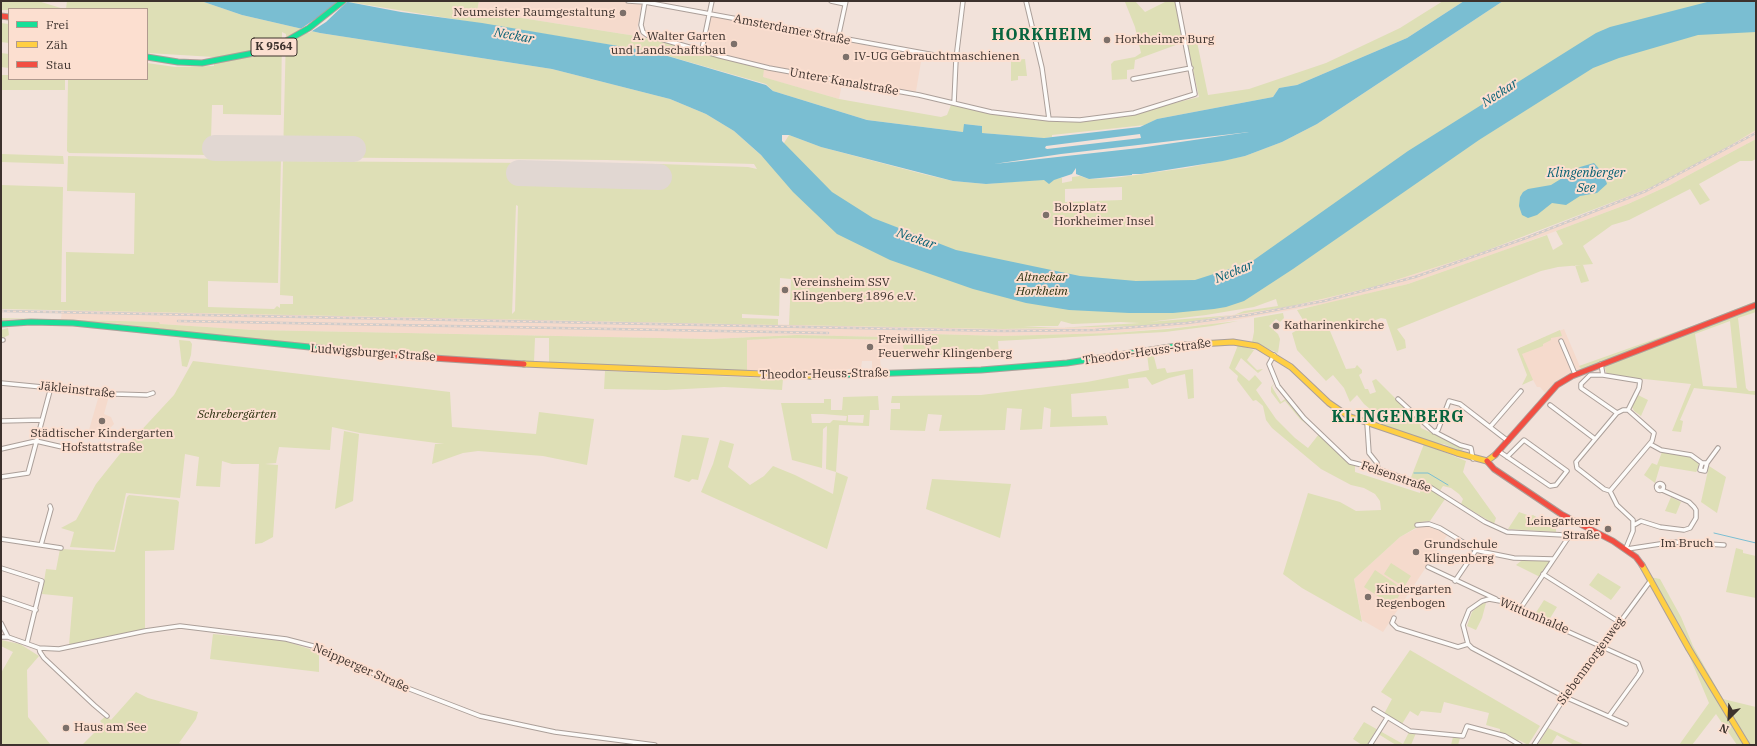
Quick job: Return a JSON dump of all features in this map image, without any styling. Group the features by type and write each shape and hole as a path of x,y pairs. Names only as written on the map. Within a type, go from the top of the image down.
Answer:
{"main road":[{"name":"K 9564","path":"148,57 193,62 234,58 258,52 281,44 321,20 343,1"},
{"path":"1748,745 1689,649 1651,580 1636,557 1627,549 1561,514 1494,469 1487,461 1500,452 1544,398 1557,385 1575,374 1756,305"},
{"name":"Ludwigsburger Straße","path":"1,324 31,322 96,324 357,353 546,365 747,374"},
{"name":"Theodor-Heuss-Straße","path":"747,374 817,375 1037,366 1089,361 1138,351 1217,341 1249,344 1274,355 1291,367 1338,410 1367,423 1473,459 1487,461"}],"street":[{"name":"Amsterdamer Straße","path":"628,1 645,1 956,59"},
{"name":"Untere Kanalstraße","path":"645,1 641,25 643,32 647,35 769,68 919,95 991,112 1048,119 1099,118 1134,113 1171,100 1194,96 1196,91 1191,68"},
{"path":"702,49 712,1"},
{"path":"831,1 845,2 838,38"},
{"path":"954,103 956,59 963,1"},
{"path":"1026,1 1042,68 1048,119"},
{"path":"1133,80 1191,68 1177,1"},
{"path":"1561,341 1575,374"},
{"name":"Felsenstraße","path":"1274,355 1269,364 1278,386 1297,411 1345,459 1430,487 1484,522 1507,532 1583,536 1593,531"},
{"path":"1601,364 1602,375"},
{"path":"1617,413 1581,388 1581,384 1590,375 1602,375 1646,382"},
{"path":"1628,410 1639,388 1640,381"},
{"name":"Jäkleinstraße","path":"1,383 116,394 147,395 153,393"},
{"path":"1,477 28,473 51,387"},
{"path":"1490,427 1520,391"},
{"path":"1398,399 1434,432 1460,445 1471,448 1473,459"},
{"path":"1434,432 1438,430 1449,400 1460,404 1508,441"},
{"path":"1550,405 1595,439"},
{"path":"1610,491 1650,444 1654,433 1628,410 1623,410 1617,413 1576,462 1577,468 1604,489 1610,491 1617,505 1633,520 1634,525 1632,537 1627,549"},
{"path":"1,421 42,420"},
{"path":"1367,423 1369,453 1377,463 1378,469"},
{"path":"1500,452 1507,457 1550,486 1556,485 1567,471 1524,440 1507,457"},
{"path":"1,449 36,441 71,449 78,446"},
{"path":"1650,444 1661,450 1691,455 1704,463 1718,448"},
{"path":"1634,525 1640,521 1660,527 1684,530 1690,528 1696,518 1696,510 1694,507 1689,502 1662,490"},
{"path":"41,545 51,509 50,506"},
{"path":"1418,524 1429,524 1440,528 1476,550 1514,558 1553,559"},
{"path":"1520,609 1570,535"},
{"path":"1,539 61,548"},
{"name":"Im Bruch","path":"1627,549 1673,542 1724,545"},
{"path":"1455,581 1476,550"},
{"path":"1428,567 1500,601"},
{"path":"1,568 42,581 28,643"},
{"path":"1544,574 1619,622"},
{"name":"Siebenmorgenweg","path":"1534,745 1565,697 1651,580"},
{"path":"1,598 36,610"},
{"name":"Wittumhalde","path":"1468,644 1463,625 1469,610 1482,601 1500,601 1638,663 1641,671 1609,716"},
{"path":"1394,618 1392,623 1397,628 1458,647 1468,644 1490,658 1565,697 1626,724"},
{"path":"1,623 8,637"},
{"name":"Neipperger Straße","path":"40,648 59,649 173,626 286,640 317,647 389,681 480,716 555,732 655,745"},
{"path":"1,637 8,637 40,648 40,652 44,658 107,716"},
{"path":"1374,709 1410,731 1463,736 1467,726 1505,736 1520,745"},
{"path":"1370,745 1387,718"}],"shaded area":[{"path":"479,1 642,1 636,36 477,11"},
{"path":"710,15 922,56 915,97 842,84 839,99 762,77 763,69 702,52"},
{"path":"1756,130 1756,139 1670,185 1628,204 1516,246 1408,284 1330,303 1212,324 1112,333 1003,336 930,334 930,338 797,335 711,339 253,330 160,324 159,322 61,319 62,310 1003,329 1141,326 1187,322 1292,306 1377,286 1480,253 1595,211 1731,145"},
{"path":"1564,329 1581,369 1557,381 1545,393 1540,387 1537,387 1533,380 1530,381 1517,349"},
{"path":"785,338 904,340 904,357 880,358 881,369 872,369 872,361 862,361 861,368 801,373 747,372 747,340"},
{"name":"Städtischer Kindergarten Hofstattstraße","path":"99,395 109,396 104,414 111,417 114,424 100,439 87,437"},
{"path":"1421,526 1430,527 1448,534 1383,632 1362,620 1354,579 1400,537"}],"green space":[{"path":"1,1 38,1 61,8 8,8 8,10 1,10"},
{"name":"Altneckar Horkheim","path":"67,1 201,1 242,15 320,33 552,69 670,99 706,114 734,131 763,157 784,143 789,135 821,147 923,174 953,181 986,184 1062,178 1062,183 1072,181 1072,177 1080,176 1089,179 1114,178 1186,168 1245,156 1282,142 1317,124 1503,1 1756,1 1756,130 1652,187 1480,253 1377,286 1292,306 1235,315 1244,311 1278,306 1276,299 1254,307 1148,322 1232,315 1187,322 1141,326 1063,328 1140,323 1120,322 1072,324 1061,321 1058,326 1023,326 1056,328 1003,329 789,325 791,279 780,278 779,316 742,314 742,318 778,319 778,325 1,309 1,185 63,187 61,302 66,302 66,252 134,254 135,193 67,191 68,156 281,161 278,283 208,281 208,307 274,309 277,306 280,308 280,304 293,304 293,296 280,295 283,161 660,164 748,167 757,169 754,164 607,160 283,157 286,34 282,32 281,115 223,114 223,105 212,105 211,139 280,142 280,154 278,156 69,153 67,151 68,80 148,80 148,63 175,67 214,66 214,57 148,53 148,8 66,8","holes":["1122,187 1122,200 1065,202 1065,189","516,205 518,206 515,311 512,314"]},
{"path":"343,1 479,1 477,11 636,36 680,46 764,69 763,77 839,99 941,117 947,115 951,105 998,114 1080,121 1129,116 1150,109 1199,97 1186,38 1196,37 1208,95 1249,89 1326,63 1400,28 1443,1 1464,1 1407,38 1297,85 1279,88 1273,97 1157,119 1145,125 1052,135 1052,137 1044,138 981,133 982,126 965,124 963,132 867,120 773,91 766,84 654,52"},
{"path":"1135,1 1145,12 1167,1 1176,1 1184,42 1135,60 1134,69 1127,70 1127,79 1112,80 1111,64 1114,61 1135,57 1141,53 1135,27 1125,2"},
{"path":"1,23 8,24 8,43 1,42"},
{"path":"1,53 8,54 8,68 1,67"},
{"path":"1025,59 1027,76 1018,76 1018,80 1011,81 1011,60"},
{"path":"1,75 8,75 8,80 65,80 65,90 1,90"},
{"path":"1756,139 1756,159 1752,161 1740,161 1699,184 1710,200 1700,205 1690,189 1629,220 1612,225 1583,246 1593,264 1558,267 1541,271 1397,329 1405,340 1406,348 1397,351 1386,319 1381,318 1352,329 1349,323 1330,331 1346,369 1355,368 1357,365 1362,370 1362,373 1359,375 1365,389 1368,389 1370,394 1376,392 1372,381 1376,379 1420,423 1421,428 1464,448 1461,452 1444,444 1432,443 1380,425 1382,419 1364,404 1357,395 1350,402 1344,388 1333,375 1326,381 1297,350 1292,333 1306,325 1297,310 1408,284 1547,235 1553,250 1563,244 1556,231 1628,204 1670,185"},
{"path":"1,154 63,156 64,164 1,162"},
{"path":"1575,265 1583,265 1589,281 1581,283"},
{"path":"1756,301 1756,312 1738,318 1746,388 1749,391 1756,391 1756,395 1694,388 1680,420 1683,421 1681,432 1672,431 1691,384 1607,375 1603,362 1581,369 1579,366 1703,322","holes":["1730,321 1737,388 1703,386 1695,334"]},
{"path":"1283,313 1284,318 1280,322 1276,319 1269,326 1278,334 1280,339 1278,353 1252,342 1254,318"},
{"path":"1,318 159,322 160,324 253,330 711,339 797,335 930,338 930,334 1003,336 1112,333 1168,329 1238,321 1165,332 998,341 999,354 971,353 904,357 903,340 785,338 747,340 747,372 549,363 549,338 535,338 534,362 339,349 111,323 13,319 1,321"},
{"path":"8,328 9,335 1,339 1,330"},
{"path":"1560,330 1562,336 1551,338 1551,340 1543,344 1543,346 1522,354 1533,380 1522,385 1527,375 1517,349"},
{"path":"179,340 190,341 192,344 191,355 187,367 182,366"},
{"path":"1238,345 1254,350 1247,360 1257,370 1263,369 1258,373 1241,358 1235,369 1249,381 1255,375 1262,383 1256,390 1276,419 1295,438 1308,448 1319,434 1300,419 1285,401 1280,404 1271,392 1271,387 1275,383 1272,387 1281,402 1285,399 1302,419 1328,441 1347,462 1355,466 1355,472 1420,493 1421,484 1410,480 1424,444 1466,461 1463,472 1496,518 1494,524 1461,504 1463,499 1459,494 1451,488 1443,486 1438,494 1445,499 1430,521 1420,522 1421,525 1400,537 1354,579 1362,622 1302,588 1283,574 1308,493 1340,502 1356,511 1381,510 1380,501 1375,494 1364,488 1351,485 1321,469 1272,428 1266,420 1263,406 1256,400 1253,401 1237,380 1238,376 1229,368"},
{"path":"1153,353 1157,369 1165,368 1167,373 1193,369 1194,398 1188,399 1185,374 1169,378 1152,385 1146,377 1128,379 1129,388 1071,394 1072,417 1106,416 1108,425 1050,427 1051,409 1044,407 1042,429 1020,430 1022,409 1007,408 1005,430 939,431 942,415 928,414 925,431 890,430 891,409 900,409 900,403 891,403 892,396 981,395 1087,382 1149,370 1147,354"},
{"name":"Schrebergärten","path":"193,361 450,392 452,427 536,434 539,412 594,419 587,465 543,456 478,451 463,453 432,464 435,444 444,444 360,433 332,427 330,450 279,447 276,463 265,464 278,465 273,537 262,543 255,544 259,464 232,464 222,461 220,487 196,486 199,457 185,454 180,498 126,493 114,550 70,547 74,532 61,528 76,520 96,484 123,450 174,395"},
{"path":"605,371 783,379 782,390 724,387 666,390 604,389"},
{"path":"1638,395 1648,400 1641,416 1634,411 1632,407"},
{"path":"878,396 879,410 870,410 869,426 839,425 836,472 826,469 827,426 823,429 822,468 792,460 781,403 824,403 824,399 831,399 831,410 842,410 843,397","holes":["811,414 823,414 847,416 846,421 833,420 830,423 812,423","848,415 864,415 863,423 848,422"]},
{"path":"344,431 359,434 353,501 335,509"},
{"path":"682,435 709,438 698,480 692,479 689,482 674,477"},
{"path":"720,440 734,444 728,467 750,485 764,476 773,466 833,494 836,472 848,477 827,549 701,492 713,464"},
{"path":"1662,452 1691,457 1699,463 1697,471 1660,466 1655,483 1644,475 1652,463 1657,465"},
{"path":"1709,466 1726,477 1717,513 1701,502"},
{"path":"932,479 1011,484 1000,538 926,509"},
{"path":"129,495 177,500 179,502 174,550 145,551 145,630 69,645 73,597 42,594 46,569 56,570 60,549 115,552 127,497"},
{"path":"1671,497 1681,502 1676,514 1665,511"},
{"path":"1519,512 1530,516 1533,515 1556,529 1556,532 1508,529"},
{"path":"1736,548 1743,550 1743,553 1756,556 1756,598 1726,592"},
{"path":"1521,561 1550,562 1540,577 1516,565"},
{"path":"1391,563 1411,576 1404,587 1384,574"},
{"path":"1375,570 1403,589 1393,606 1364,587"},
{"path":"1598,573 1621,587 1611,600 1589,585"},
{"path":"1650,577 1660,579 1681,617 1693,646 1723,699 1756,707 1756,745 1737,745 1716,714 1692,745 1679,745 1709,703 1686,648"},
{"path":"1544,600 1557,607 1549,620 1535,614"},
{"path":"1486,603 1482,618 1476,630 1467,626 1472,612 1480,604"},
{"path":"213,634 285,641 319,652 319,672 210,659"},
{"path":"1,640 20,644 39,656 27,670 28,717 51,745 1,745 1,673 13,652 1,646"},
{"path":"1410,650 1540,726 1528,745 1519,740 1517,742 1500,732 1500,729 1486,725 1489,713 1444,702 1441,713 1421,711 1418,716 1410,711 1402,724 1384,714 1392,699 1381,692"},
{"path":"136,692 148,698 198,712 196,719 179,743 185,745 82,745 103,724 100,721 106,716 111,720"},
{"path":"1364,722 1403,744 1409,732 1416,733 1411,745 1396,745 1375,732 1367,745 1362,745 1353,739"},
{"path":"1548,728 1585,745 1574,745 1557,735 1551,745 1538,745"},
{"path":"1453,737 1460,738 1458,745 1451,745"}],"water":[{"name":"Neckar","path":"201,1 343,1 401,12 482,23 654,52 766,85 773,91 867,120 963,132 964,124 982,126 982,133 1044,138 1140,127 1157,119 1273,97 1279,88 1297,85 1407,38 1464,1 1503,1 1317,124 1282,142 1245,156 1223,161 1141,174 1089,179 1076,174 1076,168 1072,174 1054,180 1049,184 1044,180 986,184 953,181 821,147 789,135 782,135 782,141 832,192 873,218 956,250 1080,276 1136,281 1195,280 1251,262 1408,151 1596,33 1610,27 1711,1 1756,1 1756,32 1698,35 1619,58 1593,68 1479,140 1293,269 1244,301 1214,309 1173,313 1129,313 1069,310 1026,303 973,289 890,260 837,234 793,192 761,155 734,131 706,114 670,99 552,69 320,33 242,15","holes":["1249,132 1139,148 994,164 1061,154","1140,134 1141,138 1047,149 1045,148 1046,146"]},
{"name":"Klingenberger See","path":"1594,163 1604,174 1607,184 1597,193 1580,196 1566,205 1552,203 1537,215 1528,218 1522,215 1519,206 1520,197 1523,192 1528,189 1551,185 1580,167"}],"pier":[{"path":"338,1 348,1 326,22 309,33 299,30 321,15"}],"waterway":[{"path":"1414,473 1428,473 1448,485"},
{"path":"1714,533 1756,543"}],"runway":[{"path":"215,148 353,149"},
{"path":"519,173 659,177"}],"railway":[{"path":"1,311 1003,331 1095,330 1187,323 1248,315 1324,301 1415,277 1526,238 1646,191 1756,133"},
{"path":"178,321 828,333"}],"traffic: fast":[{"path":"148,57 178,62 202,63 259,52 281,44 309,28 343,1"},
{"path":"1,324 31,322 73,323 388,355"},
{"path":"810,376 981,370 1067,363 1183,345"}],"traffic: slow":[{"path":"1183,345 1233,342 1257,346 1291,367 1329,403 1348,416 1457,453 1487,461 1495,455"},
{"path":"524,364 810,376"},
{"path":"1642,565 1689,649 1747,745"}],"traffic: jam":[{"path":"1,16 8,17"},
{"path":"1495,455 1557,385 1572,376 1756,305"},
{"path":"388,355 524,364"},
{"path":"1487,461 1494,469 1561,514 1613,541 1636,557 1642,565"}],"place":[{"name":"Neumeister Raumgestaltung","path":"623,13"},
{"name":"Horkheimer Burg","path":"1107,40"},
{"name":"A. Walter Garten und Landschaftsbau","path":"734,44"},
{"name":"IV-UG Gebrauchtmaschienen","path":"846,57"},
{"name":"Bolzplatz Horkheimer Insel","path":"1046,215"},
{"name":"Vereinsheim SSV Klingenberg 1896 e.V.","path":"785,290"},
{"name":"Katharinenkirche","path":"1276,326"},
{"name":"Freiwillige Feuerwehr Klingenberg","path":"870,347"},
{"name":"Städtischer Kindergarten Hofstattstraße","path":"102,421"},
{"name":"Leingartener Straße","path":"1608,529"},
{"name":"Grundschule Klingenberg","path":"1416,552"},
{"name":"Kindergarten Regenbogen","path":"1368,597"},
{"name":"Haus am See","path":"66,728"}],"district":[{"name":"HORKHEIM","path":"1042,35"},
{"name":"KLINGENBERG","path":"1398,417"}]}
